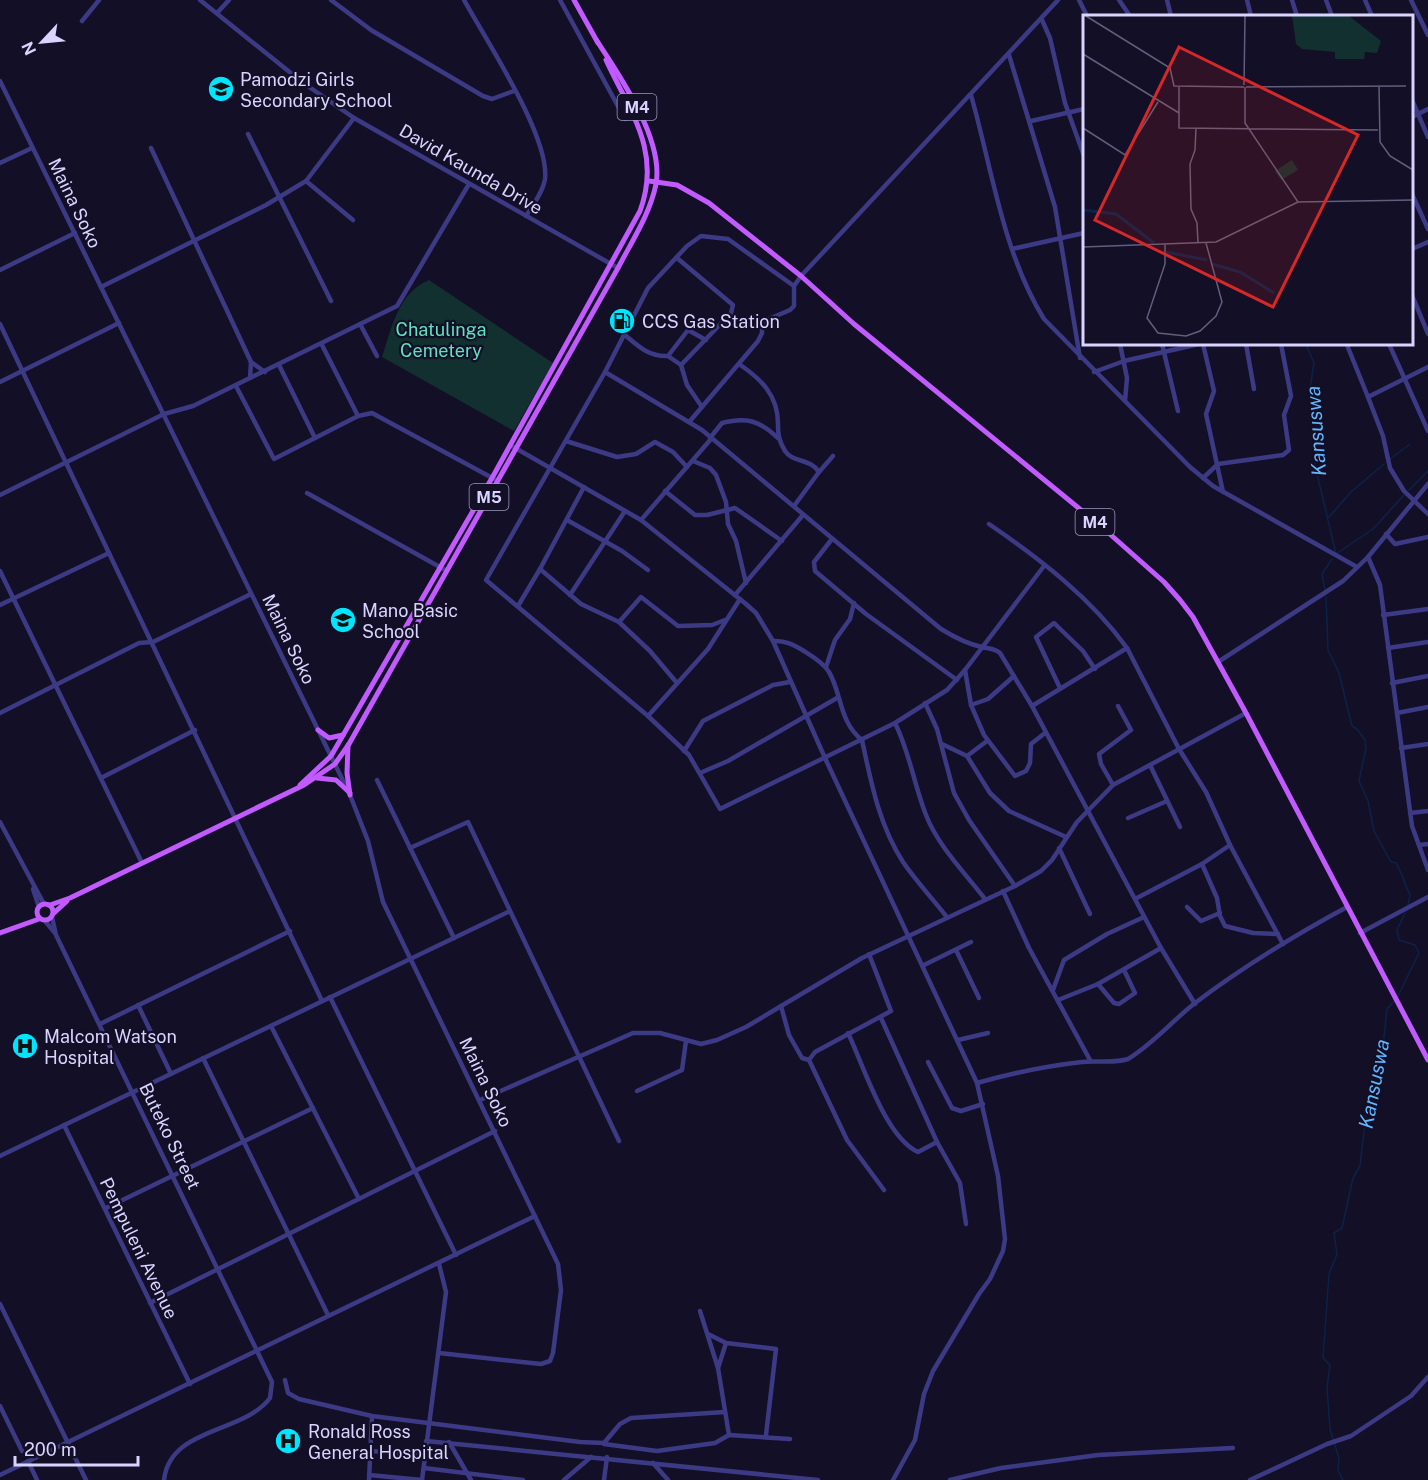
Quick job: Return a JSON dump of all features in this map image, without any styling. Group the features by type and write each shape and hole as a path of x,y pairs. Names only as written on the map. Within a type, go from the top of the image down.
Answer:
{"main road":[{"name":"M4","path":"574,0 637,106 652,148 657,181"},
{"name":"M4","path":"597,41 639,129 649,181 677,185 699,195 801,276 863,331 1164,582 1193,617 1246,713 1428,1060"},
{"name":"M5","path":"21,924 42,907 70,898 292,791 335,764 447,571 495,480 510,445 640,211 649,181"},
{"name":"M5","path":"292,791 331,756 440,568 516,448 618,268 646,214 657,181"},
{"path":"318,730 333,739 344,734"},
{"path":"348,744 347,766 350,795"},
{"path":"316,778 336,780 350,795"},
{"name":"M5","path":"0,933 53,915 70,898"},
{"path":"42,907 53,915"},
{"path":"42,907 42,920"}],"street":[{"path":"82,21 99,0"},
{"name":"David Kaunda Drive","path":"200,0 302,82 354,118 618,268"},
{"path":"217,14 229,0"},
{"path":"330,0 371,30 483,96 492,99 514,92"},
{"path":"464,0 540,144 545,176 540,192 526,216"},
{"path":"560,0 625,119"},
{"path":"690,421 758,341 762,333 762,322 794,306 794,286 801,276 1042,20 1058,0"},
{"path":"1079,0 1086,15"},
{"path":"1119,0 1129,15"},
{"path":"1167,0 1171,15"},
{"path":"1248,0 1251,15"},
{"path":"1292,0 1297,15"},
{"path":"1326,0 1332,15"},
{"path":"1365,0 1372,15"},
{"path":"1412,0 1428,35"},
{"path":"1042,20 1050,38 1068,112 1083,153"},
{"path":"583,41 593,34"},
{"path":"1009,55 1030,121 1062,238 1080,358"},
{"name":"Maina Soko","path":"0,81 350,795 366,835 383,902 555,1256 561,1276 552,1358 541,1364 439,1353"},
{"path":"971,95 1012,249 1034,304 1044,319 1080,358 1203,478 1223,492 1357,567"},
{"path":"1413,102 1428,137"},
{"path":"1030,121 1083,109"},
{"path":"1413,116 1428,110"},
{"path":"100,287 279,199 306,181 354,118"},
{"path":"248,134 331,301"},
{"path":"0,163 33,148"},
{"path":"151,148 251,362 265,372"},
{"path":"306,181 353,220"},
{"path":"0,495 164,414 193,406 322,345 401,302 469,184"},
{"path":"1413,196 1428,229"},
{"path":"0,270 75,233"},
{"path":"1012,249 1083,233"},
{"path":"794,286 722,237 701,236 687,246 659,273 648,288 605,372 486,580 648,716 684,751 700,773 720,809 895,723 957,680 1044,566"},
{"path":"1413,249 1428,242"},
{"path":"677,258 733,305 731,313 681,365"},
{"path":"1413,297 1428,334"},
{"path":"0,382 119,323"},
{"path":"0,324 322,1001"},
{"path":"360,324 377,356"},
{"path":"668,356 688,330 706,340"},
{"path":"625,335 645,351 658,356 668,356 681,365 687,386 702,407"},
{"path":"322,345 358,416"},
{"path":"1120,345 1127,378 1125,401"},
{"path":"1162,345 1178,411"},
{"path":"1094,372 1124,361 1196,345"},
{"path":"1201,345 1214,391 1206,414 1223,492"},
{"path":"1246,345 1254,389"},
{"path":"1203,478 1218,464 1282,455 1289,450 1284,415 1291,396 1281,345"},
{"path":"1347,345 1383,436 1390,468 1404,490 1428,514"},
{"path":"1389,345 1402,378 1428,430"},
{"path":"250,378 251,362"},
{"path":"740,364 769,389 777,416 778,438"},
{"path":"279,365 315,438"},
{"path":"1368,397 1428,367"},
{"path":"605,372 690,421 941,629 1000,653 1032,706 1161,948 1195,1004"},
{"path":"236,386 274,459 358,416 372,413 495,480"},
{"path":"641,520 693,461 722,423 744,418 758,422 778,438 789,456 805,460 819,472"},
{"path":"566,441 617,457 636,454 655,442 673,452 687,467"},
{"path":"510,445 641,520 756,613 773,641 825,758 908,936 924,965 977,1083 998,1176 1005,1239 1003,1251 988,1284 979,1294 933,1371 924,1394 915,1440 893,1480"},
{"path":"794,506 834,456"},
{"path":"693,461 714,471 727,508 728,524 736,541 746,582"},
{"path":"1218,662 1333,587 1357,567 1368,557 1428,484"},
{"path":"518,606 584,487"},
{"path":"665,491 695,515 707,515 727,508 735,508 782,541"},
{"path":"307,493 447,571"},
{"path":"570,595 626,511"},
{"path":"648,716 708,648 728,619 746,582 803,515"},
{"path":"567,520 648,570"},
{"path":"989,524 1077,592 1109,623 1126,648 1179,749 1206,792 1230,844 1283,944"},
{"path":"1386,534 1395,544 1428,537"},
{"path":"832,539 814,562 813,568 854,603 957,680"},
{"path":"0,605 109,553"},
{"path":"1368,557 1378,579 1410,813 1428,870"},
{"path":"540,569 588,609 620,622 651,651 677,684"},
{"path":"0,571 57,684 142,863"},
{"path":"0,713 139,643 153,642 251,594"},
{"path":"620,622 636,599 641,597 678,626 712,626 728,619"},
{"path":"826,668 835,640 850,619 854,603"},
{"path":"1383,615 1428,609"},
{"path":"1060,688 1036,638 1051,624 1054,624 1078,647 1095,669"},
{"path":"773,641 790,643 826,668 854,733 862,740 878,809 887,830 903,861 946,916"},
{"path":"1388,648 1428,642"},
{"path":"1032,706 1126,648"},
{"path":"965,670 971,705 987,741 1012,774 1018,777 1029,768 1030,744 1045,733"},
{"path":"971,705 988,699 1014,676"},
{"path":"1392,683 1428,676"},
{"path":"684,751 703,721 773,685 790,682"},
{"path":"700,773 728,761 837,698"},
{"path":"925,703 942,744 949,779 962,809 1014,886"},
{"path":"1113,785 1101,764 1100,754 1131,730 1118,706"},
{"path":"1397,714 1428,707"},
{"path":"480,1100 578,1055 633,1033 660,1033 701,1044 717,1040 746,1027 870,954 946,916 1014,886 1045,867 1086,811 1113,785 1246,713"},
{"path":"895,723 908,750 927,817 935,833 985,899"},
{"path":"101,778 195,730"},
{"path":"967,756 987,741"},
{"path":"942,744 967,756 998,802 1024,819 1066,837"},
{"path":"1401,748 1428,744"},
{"path":"1150,765 1180,827"},
{"path":"377,780 454,938"},
{"path":"1128,818 1167,801"},
{"path":"1410,813 1428,811"},
{"path":"410,848 468,822 508,912 618,1141"},
{"path":"0,823 42,907"},
{"path":"1135,899 1202,864 1230,844"},
{"path":"1419,845 1428,844"},
{"path":"1059,848 1090,914"},
{"path":"1202,864 1228,928 1278,934"},
{"path":"1003,891 1029,948 1090,1060"},
{"path":"1360,933 1428,897"},
{"path":"1187,907 1201,921 1220,913"},
{"path":"977,1083 1021,1071 1090,1060 1115,1062 1128,1059 1195,1004 1283,944 1347,907"},
{"path":"0,1156 508,912"},
{"name":"Buteko Street","path":"53,915 56,935"},
{"path":"1053,991 1064,960 1144,916"},
{"name":"Buteko Street","path":"42,920 56,935 174,1174 272,1382 270,1398 258,1409 177,1450 166,1466 164,1480"},
{"path":"100,1024 290,932"},
{"path":"924,965 971,942"},
{"path":"1058,1000 1098,984 1161,948"},
{"path":"956,950 979,998"},
{"path":"809,1060 815,1052 848,1033 889,1014 891,1007 870,954"},
{"path":"1098,984 1114,1003 1119,1004 1135,993 1124,970"},
{"path":"330,997 456,1255"},
{"path":"138,1005 171,1074"},
{"path":"781,1006 789,1035 802,1058 809,1060 847,1140 884,1190"},
{"path":"881,1018 936,1142 960,1184 966,1224"},
{"path":"272,1026 359,1199"},
{"path":"848,1033 887,1116 902,1138 918,1152 936,1142"},
{"path":"958,1040 988,1033"},
{"path":"637,1091 682,1070 686,1041"},
{"path":"203,1058 328,1315"},
{"path":"928,1062 952,1108 961,1111 983,1104"},
{"path":"106,1208 313,1108"},
{"name":"Pempuleni Avenue","path":"64,1125 190,1384"},
{"path":"150,1303 495,1131"},
{"path":"0,1475 536,1216"},
{"path":"372,1416 369,1477 422,1480 446,1292 439,1264"},
{"path":"0,1304 86,1480"},
{"path":"700,1311 718,1368 729,1435"},
{"path":"708,1334 726,1343 776,1349 766,1436"},
{"path":"718,1368 726,1343"},
{"path":"1250,1480 1327,1444 1339,1442 1411,1396 1428,1377"},
{"path":"285,1380 288,1393 299,1399 372,1416 428,1425 604,1443 657,1451 715,1443 729,1435 790,1438"},
{"path":"0,1406 22,1451"},
{"path":"604,1443 626,1419 725,1412"},
{"path":"426,1441 607,1457 818,1480"},
{"path":"449,1442 471,1480"},
{"path":"950,1480 1000,1468 1098,1455 1233,1448"},
{"path":"371,1451 425,1455"},
{"path":"564,1480 591,1457"},
{"path":"604,1480 607,1457"},
{"path":"28,1461 37,1480"},
{"path":"653,1463 668,1480"},
{"path":"424,1468 523,1480"}],"green space":[{"name":"Chatulinga Cemetery","path":"429,280 553,363 514,431 382,357 393,323 403,302 418,286"}],"waterway":[{"name":"Kansuswa","path":"1306,345 1314,363 1310,389 1317,424 1315,465 1336,554 1373,529 1404,495"},
{"path":"1390,459 1410,444"},
{"path":"1329,517 1351,492 1384,464"},
{"path":"1409,490 1428,471"},
{"name":"Kansuswa","path":"1325,590 1322,574 1332,559"},
{"name":"Kansuswa","path":"1326,597 1328,650 1339,673 1352,726 1365,740 1366,748 1359,781 1368,801 1374,831 1391,862 1396,863 1410,895 1408,905"},
{"name":"Kansuswa","path":"1397,998 1419,953 1415,945 1399,940 1397,930 1405,913"},
{"name":"Kansuswa","path":"1343,1480 1338,1471 1339,1458 1330,1429 1327,1387 1330,1365 1323,1358 1329,1274 1337,1254 1334,1233 1342,1228 1353,1178 1360,1166 1368,1097 1381,1064 1387,1009 1394,1001"}],"place":[{"name":"Pamodzi Girls Secondary School","path":"221,89"},
{"name":"CCS Gas Station","path":"622,321"},
{"name":"Mano Basic School","path":"343,620"},
{"name":"Malcom Watson Hospital","path":"25,1046"},
{"name":"Ronald Ross General Hospital","path":"288,1441"}]}
